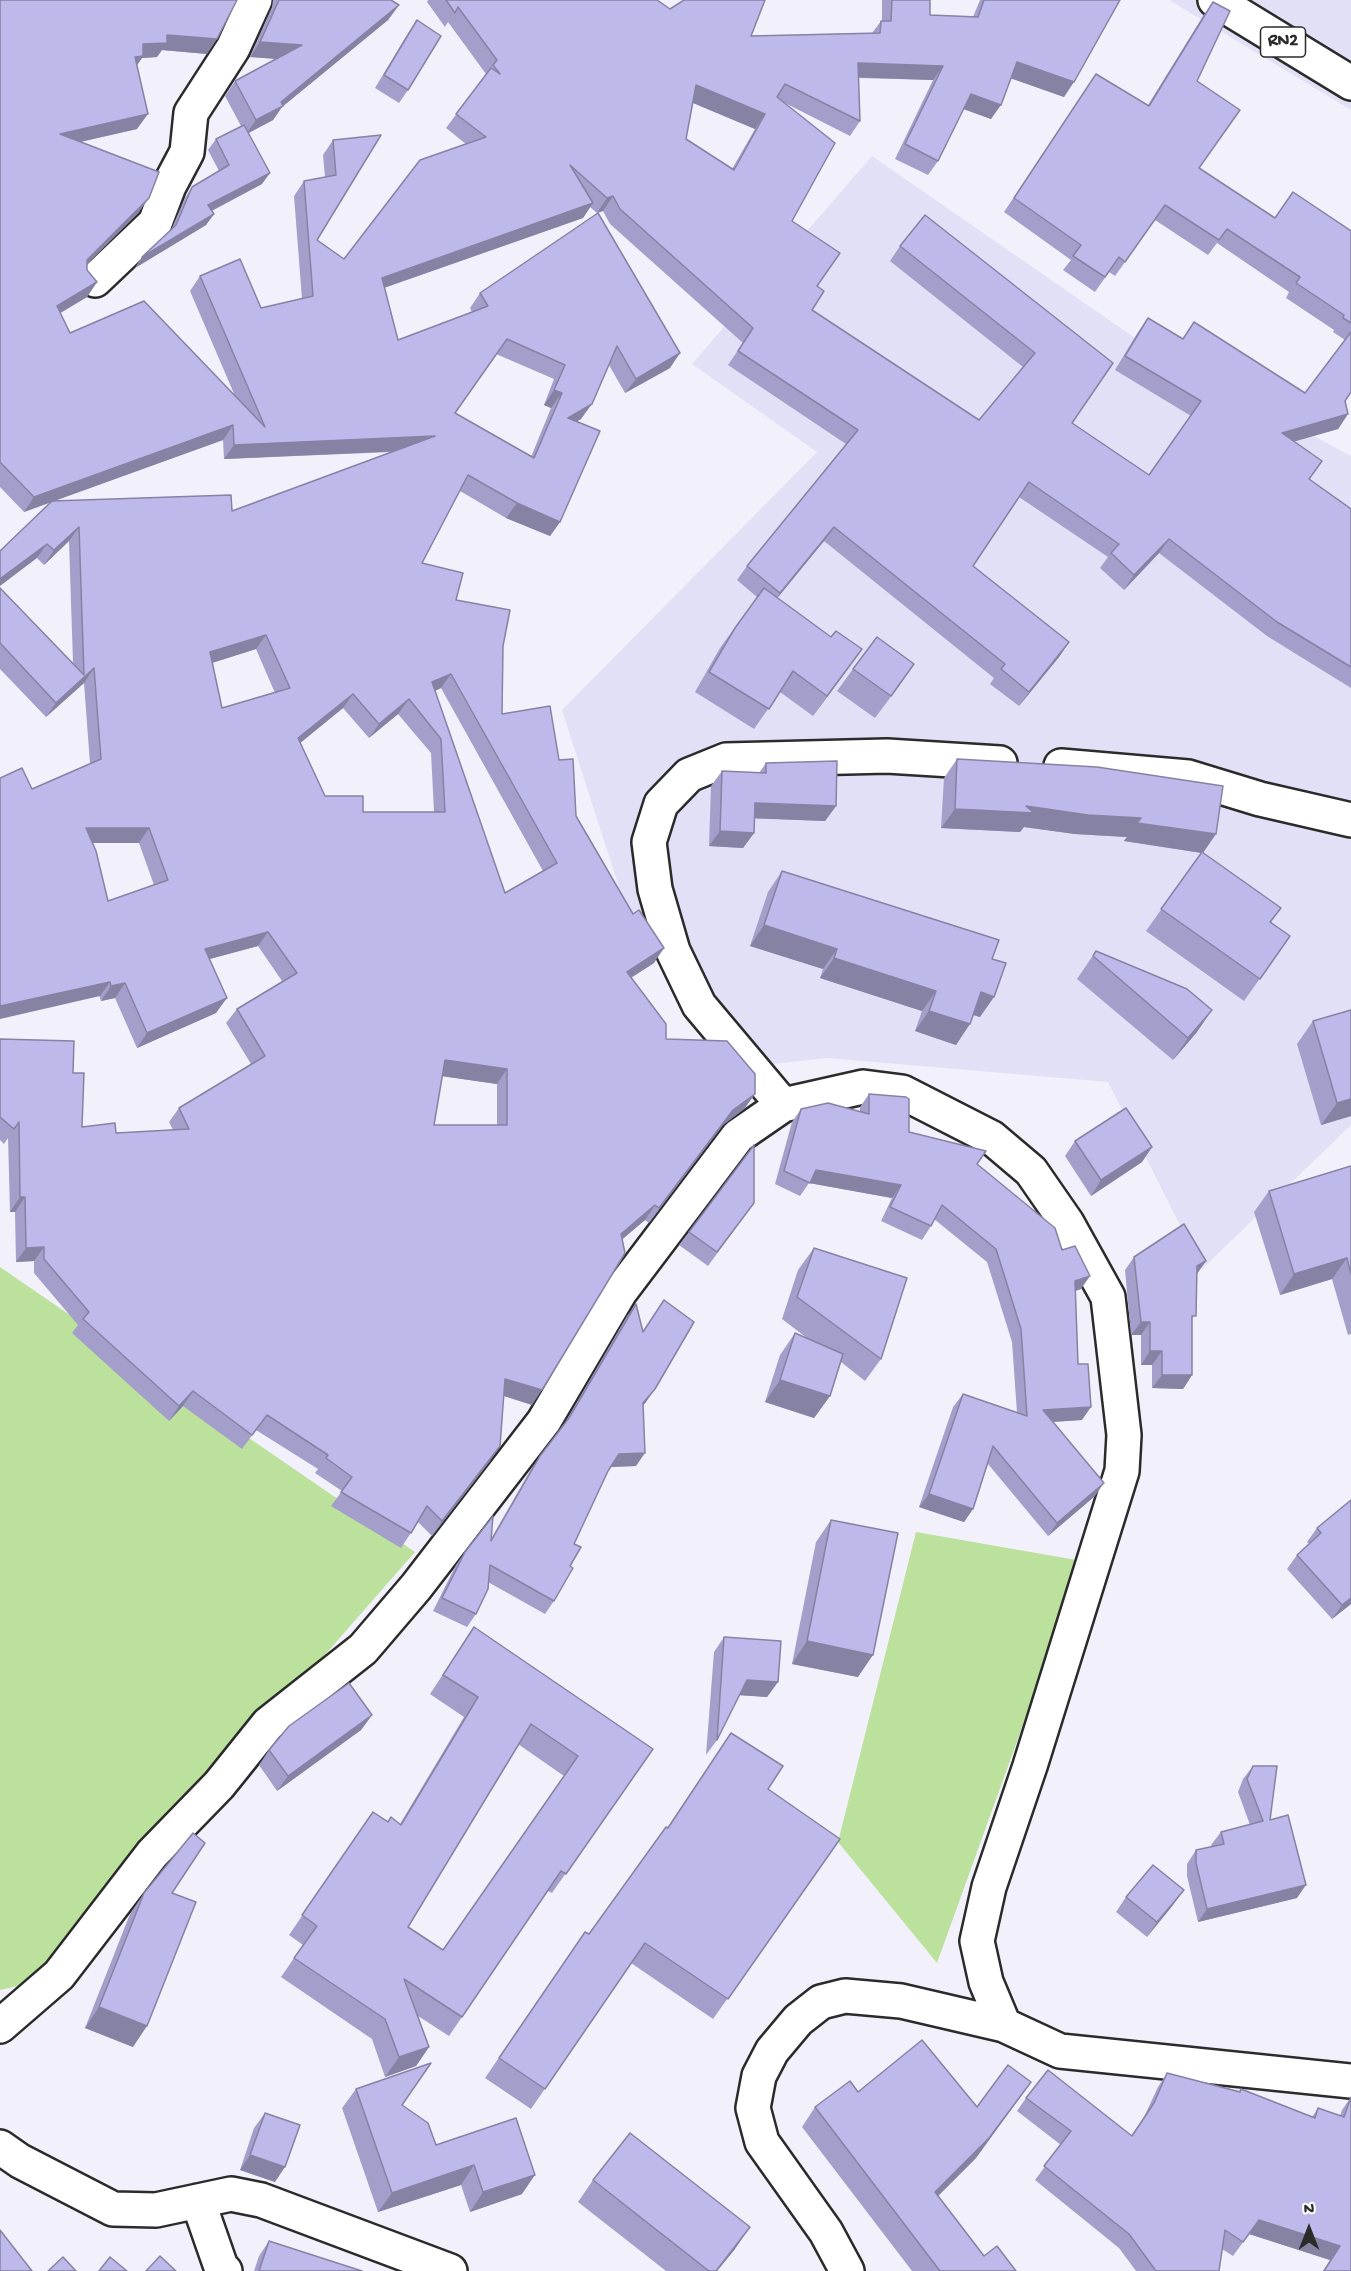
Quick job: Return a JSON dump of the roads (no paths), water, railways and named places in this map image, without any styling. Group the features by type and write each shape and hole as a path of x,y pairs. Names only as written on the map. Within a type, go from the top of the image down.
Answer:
{"main road":[{"path":"95,280 155,223 169,186 187,152 191,113 233,48 255,0"},
{"name":"RN2","path":"1215,0 1351,83"},
{"path":"783,1105 699,1005 673,951 655,889 649,842 661,804 689,775 726,760 875,756 1113,769 1188,777 1260,800 1351,820"},
{"path":"0,2026 59,1975 152,1854 219,1785 268,1724 363,1649 409,1596 544,1421 620,1292 738,1136 783,1105 863,1087 902,1092 992,1138 1031,1171 1068,1223 1107,1297 1124,1435 1122,1471 1030,1766 989,1887 977,1941 986,1982 1004,2025"},
{"path":"847,2271 826,2232 762,2142 753,2108 759,2076 772,2051 798,2020 821,2002 845,1995 901,2001 1004,2025 1060,2051 1351,2081"},
{"path":"0,2147 20,2161 113,2209 156,2210 231,2194 261,2200 450,2271"},
{"path":"198,2201 221,2267 225,2271"}]}
